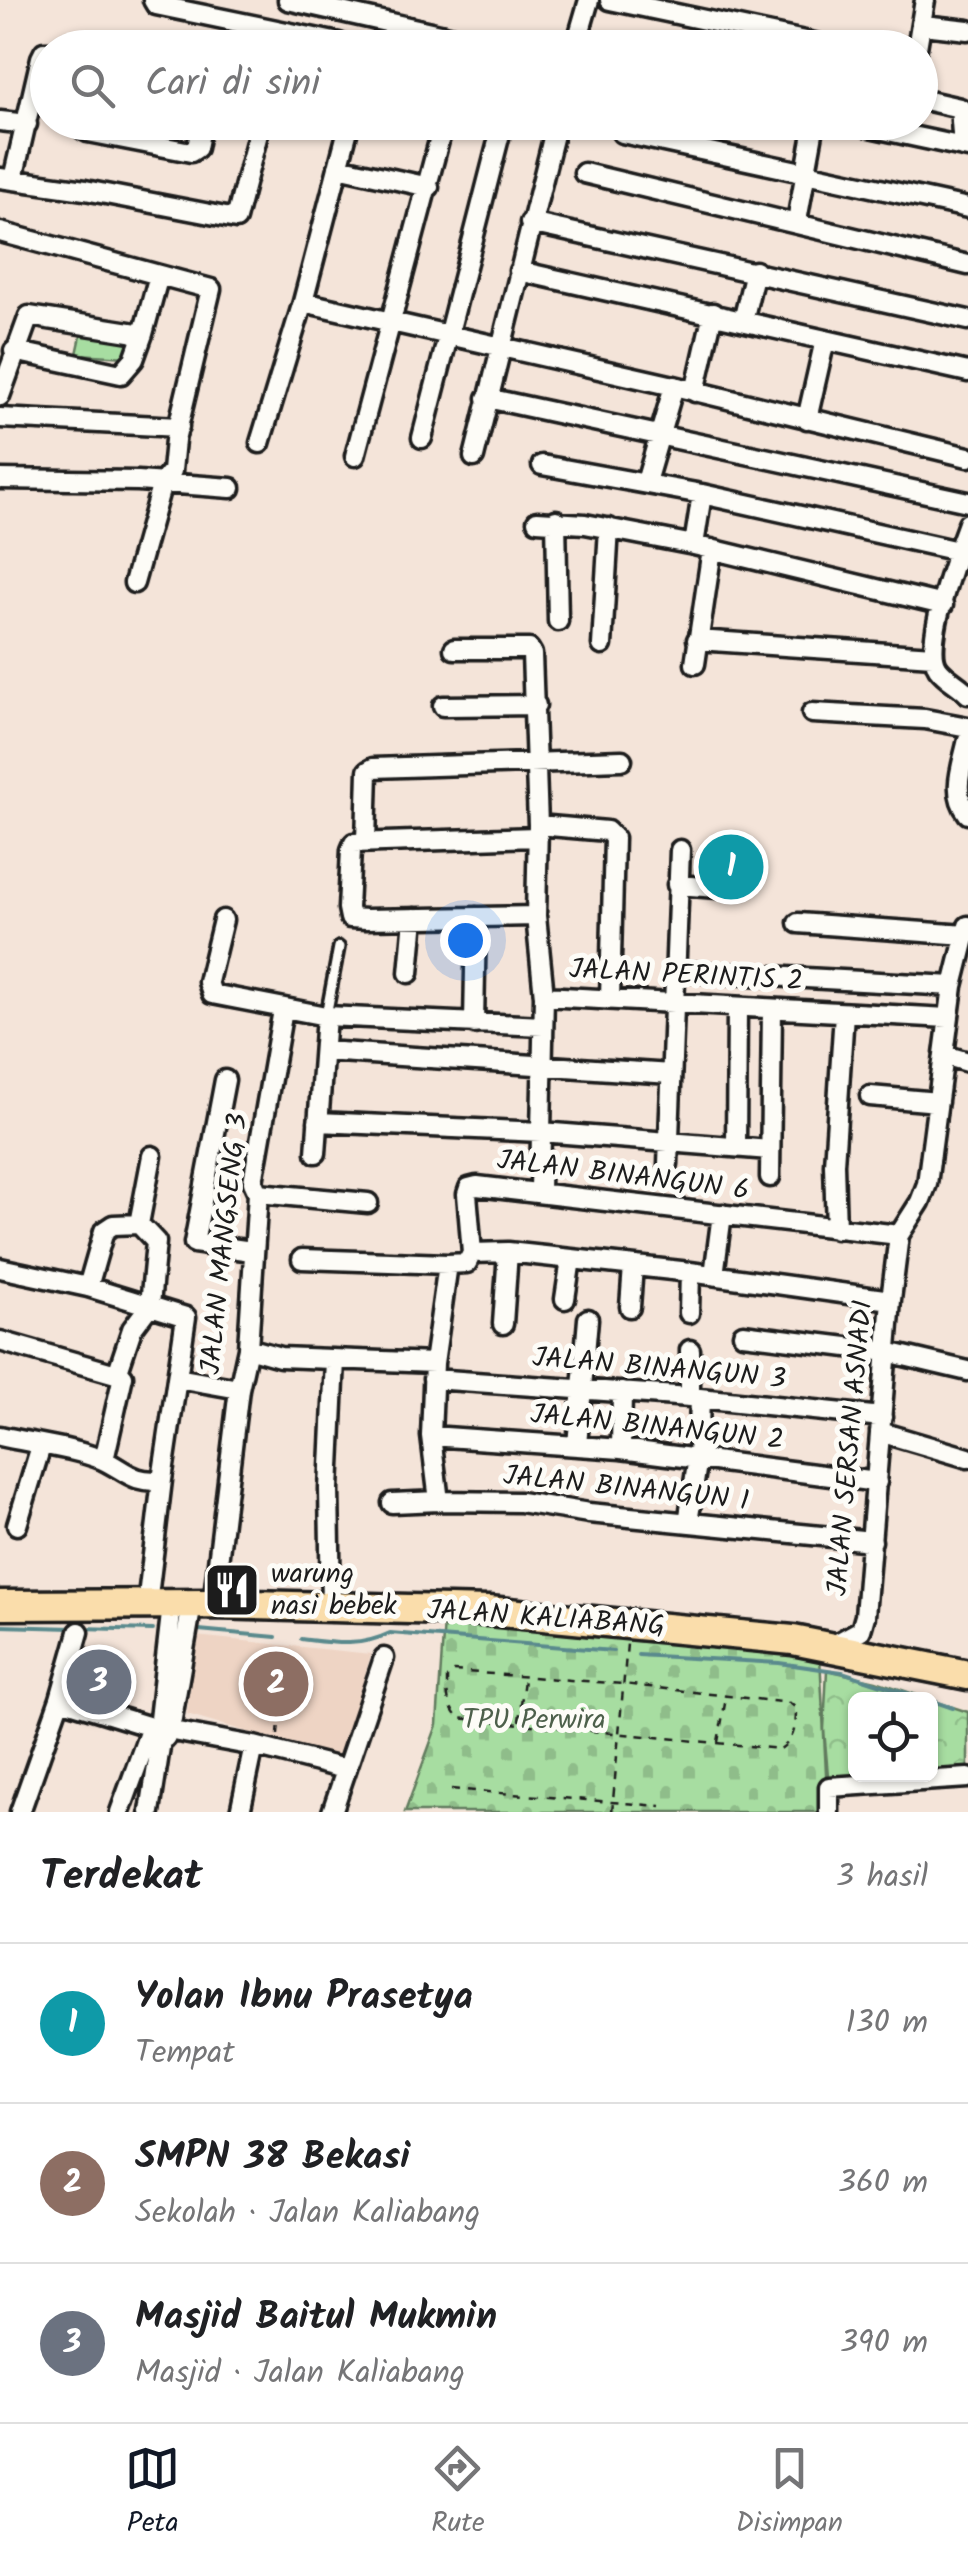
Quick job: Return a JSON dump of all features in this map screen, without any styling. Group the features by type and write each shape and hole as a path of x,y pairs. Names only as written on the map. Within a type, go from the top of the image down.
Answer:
{"main road":[{"name":"JALAN KALIABANG","path":"0,1605 180,1617 331,1606 489,1611 793,1640 968,1675"}],"street":[{"path":"152,0 156,5 270,30"},
{"path":"288,0 347,7 434,30"},
{"path":"581,30 589,0"},
{"path":"610,0 752,30"},
{"path":"922,30 925,0"},
{"path":"923,25 968,30"},
{"path":"932,140 966,147 960,108 938,103"},
{"path":"30,106 7,178 236,219 256,140"},
{"path":"0,122 26,124"},
{"path":"129,140 191,152 198,140"},
{"path":"260,444 304,302 345,140"},
{"path":"355,456 440,140"},
{"path":"422,438 499,140"},
{"path":"474,457 552,140"},
{"path":"654,140 968,208"},
{"path":"796,221 812,140"},
{"path":"338,167 428,187"},
{"path":"584,173 968,265"},
{"path":"530,223 968,320"},
{"path":"0,232 211,289 172,471 162,483 134,584"},
{"path":"518,271 968,372"},
{"path":"743,320 755,272"},
{"path":"14,351 121,374 134,359 159,276"},
{"path":"304,302 968,457"},
{"path":"696,392 714,313"},
{"path":"0,396 26,318 34,315 143,334"},
{"path":"807,420 824,340"},
{"path":"646,482 674,386"},
{"path":"488,398 968,502"},
{"path":"0,418 179,427"},
{"path":"542,465 646,482 958,551"},
{"path":"0,479 231,488"},
{"path":"695,664 703,547 702,494"},
{"path":"558,621 547,520 703,547 943,605"},
{"path":"968,523 943,605 933,656 938,668 968,694"},
{"path":"602,645 609,528"},
{"path":"697,640 933,656"},
{"name":"JALAN PERINTIS 2","path":"454,649 529,649 536,705 536,916 544,996 948,1018"},
{"path":"443,706 536,705"},
{"path":"812,713 925,718 968,727"},
{"path":"965,807 958,782 968,739"},
{"path":"366,842 368,771 372,768 622,760"},
{"path":"536,916 350,918 351,850 354,843 366,842 538,831 606,831 614,838 610,999"},
{"path":"668,1164 680,850"},
{"path":"677,885 732,889"},
{"path":"474,1024 476,917"},
{"path":"409,973 414,918"},
{"path":"224,920 208,988 212,994 326,1016 544,1026"},
{"path":"798,923 966,940 952,986 927,1184 899,1235"},
{"path":"674,971 952,986"},
{"path":"540,1192 544,996"},
{"path":"736,1147 738,1007"},
{"path":"770,1177 772,1009"},
{"name":"JALAN MANGSENG 3","path":"180,1617 248,1348 258,1192 253,1182 283,1010"},
{"path":"836,1230 834,1164 844,1013"},
{"path":"316,1153 326,1016"},
{"path":"324,1050 671,1074"},
{"path":"944,1054 968,1062"},
{"path":"225,1080 194,1243 252,1251"},
{"path":"870,1096 938,1102"},
{"path":"318,1122 541,1132 770,1150"},
{"path":"139,1224 152,1156"},
{"name":"JALAN BINANGUN 6","path":"472,1253 466,1194 469,1188 540,1192 899,1235"},
{"path":"258,1192 368,1203"},
{"path":"714,1275 722,1214"},
{"path":"88,1287 107,1227 139,1224"},
{"path":"117,1374 132,1328 150,1304 156,1242 139,1224"},
{"name":"JALAN SERSAN ASNADI","path":"830,1647 861,1630 868,1594 890,1300 899,1235"},
{"path":"502,1324 508,1252"},
{"path":"302,1259 448,1264 466,1263 472,1253 508,1252 890,1300"},
{"path":"565,1299 570,1259"},
{"path":"439,1500 431,1436 434,1371 448,1264"},
{"path":"630,1308 633,1266"},
{"path":"0,1268 150,1304 183,1314 186,1322 162,1480 180,1617 150,1812"},
{"path":"689,1313 690,1272"},
{"path":"577,1445 588,1318"},
{"path":"743,1334 886,1352 968,1371"},
{"path":"0,1341 117,1374 123,1380 104,1460"},
{"name":"JALAN BINANGUN 3","path":"248,1348 280,1356 695,1398 881,1424 968,1458"},
{"path":"688,1523 698,1457 690,1350"},
{"path":"331,1606 329,1489 334,1360"},
{"path":"177,1378 239,1389"},
{"path":"621,1449 622,1392"},
{"path":"0,1436 104,1460 121,1473 162,1480"},
{"name":"JALAN BINANGUN 2","path":"431,1436 621,1449 876,1482"},
{"path":"17,1525 41,1446"},
{"name":"JALAN BINANGUN 1","path":"392,1503 520,1502 872,1541"},
{"path":"20,1812 79,1632"},
{"path":"332,1812 384,1658"},
{"path":"60,1699 160,1733 254,1746 345,1769"},
{"path":"120,1812 160,1733"},
{"path":"240,1812 254,1746"},
{"path":"829,1812 829,1787 968,1778"}],"lane":[{"path":"326,1016 339,947"}],"path":[{"path":"612,1812 627,1646"},
{"path":"453,1671 624,1684 790,1703 796,1708 795,1729 789,1744 780,1750 458,1718 447,1698 447,1678 453,1671"},
{"path":"519,1722 524,1678"},
{"path":"718,1742 726,1696"},
{"path":"277,1752 280,1706"},
{"path":"450,1790 661,1806"}],"shaded area":[{"path":"195,1636 371,1654 341,1759 187,1714"}],"green space":[{"path":"83,327 130,334 127,357 77,354"},
{"name":"TPU Perwira","path":"444,1621 820,1656 828,1812 405,1812 437,1725"},
{"path":"827,1670 908,1692 848,1692 848,1782 906,1782 829,1787 824,1729"},
{"path":"938,1702 968,1712 968,1778 938,1780"}],"waterway":[{"path":"0,1626 73,1628"},
{"path":"82,1628 153,1630"},
{"path":"199,1630 276,1637"},
{"path":"301,1639 357,1643 390,1633 613,1651"},
{"path":"638,1655 779,1663 842,1672 903,1692"},
{"path":"938,1703 953,1708"}],"place":[{"name":"Yolan Ibnu Prasetya","path":"731,867"},
{"name":"warung nasi bebek","path":"232,1590"},
{"name":"Masjid Baitul Mukmin","path":"99,1682"},
{"name":"SMPN 38 Bekasi","path":"276,1684"}]}
